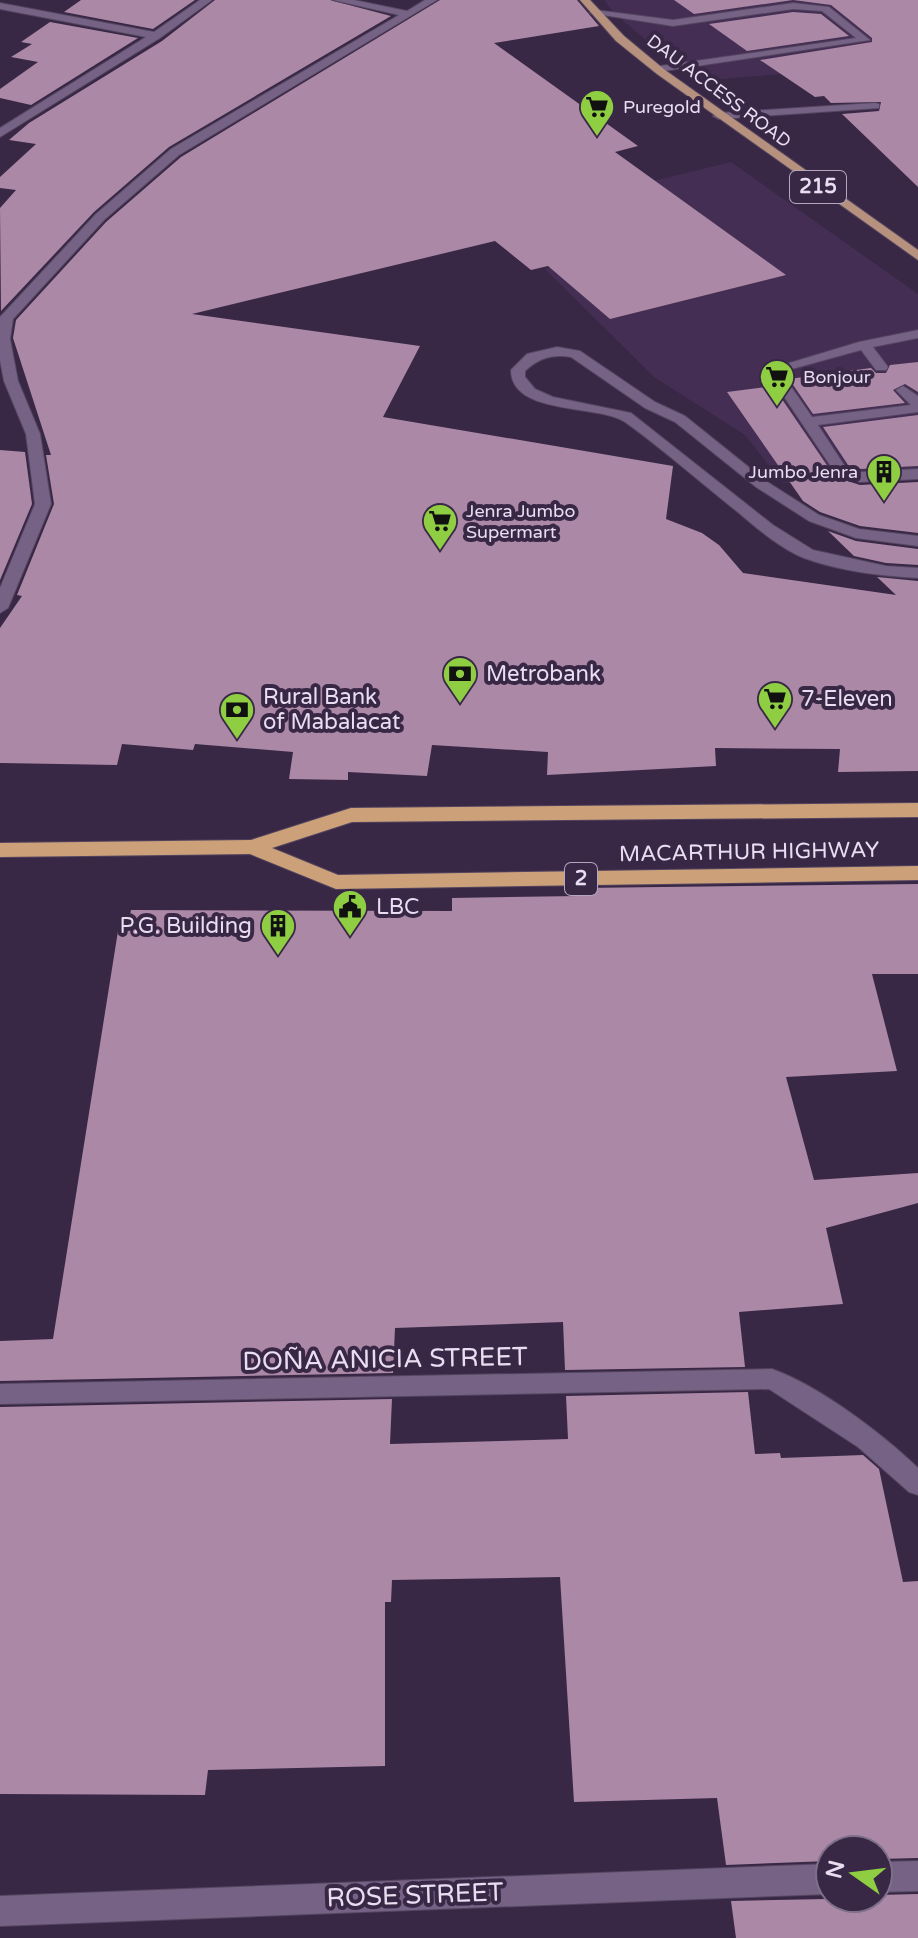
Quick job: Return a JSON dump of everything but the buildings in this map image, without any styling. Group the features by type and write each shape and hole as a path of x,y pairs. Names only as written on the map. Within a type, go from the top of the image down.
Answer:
{"highway":[{"name":"MACARTHUR HIGHWAY","path":"0,850 252,847 351,815 918,810"},
{"name":"MACARTHUR HIGHWAY","path":"252,847 336,882 918,873"}],"main road":[{"name":"DAU ACCESS ROAD","path":"585,0 595,13 657,69 918,256"}],"street":[{"path":"0,133 156,36 207,0"},
{"path":"338,0 408,14"},
{"path":"0,608 43,504 33,434 11,381 3,339 6,318 100,217 175,152 432,0"},
{"path":"0,6 156,36"},
{"path":"595,13 673,23 793,6 815,7 825,9 865,40 657,69"},
{"path":"719,116 831,103"},
{"path":"918,334 773,370 841,471 860,477 918,474"},
{"path":"864,345 881,367"},
{"path":"918,541 856,533 814,518 751,476 680,419 650,405 575,354 557,351 532,357 518,370 518,378 530,392 549,400 626,416 767,528 808,554 886,571 918,573"},
{"path":"903,390 918,406"},
{"path":"626,416 650,405"},
{"path":"810,422 918,406"},
{"path":"715,486 751,476"},
{"name":"DOÑA ANICIA STREET","path":"0,1394 772,1379 849,1424 886,1451 918,1484"},
{"path":"894,1877 918,1876"},
{"name":"ROSE STREET","path":"0,1911 814,1880"}],"shaded area":[{"path":"604,0 918,0 918,63 694,81 613,12"},
{"path":"731,162 918,294 918,478 783,483 745,435 654,377 545,269 617,249 564,203"}],"place":[{"name":"Puregold","path":"597,138"},
{"name":"Bonjour","path":"777,408"},
{"name":"Jumbo Jenra","path":"884,503"},
{"name":"Jenra Jumbo Supermart","path":"440,552"},
{"name":"Metrobank","path":"460,705"},
{"name":"7-Eleven","path":"775,730"},
{"name":"Rural Bank of Mabalacat","path":"237,741"},
{"name":"LBC","path":"350,938"},
{"name":"P.G. Building","path":"278,957"}]}
